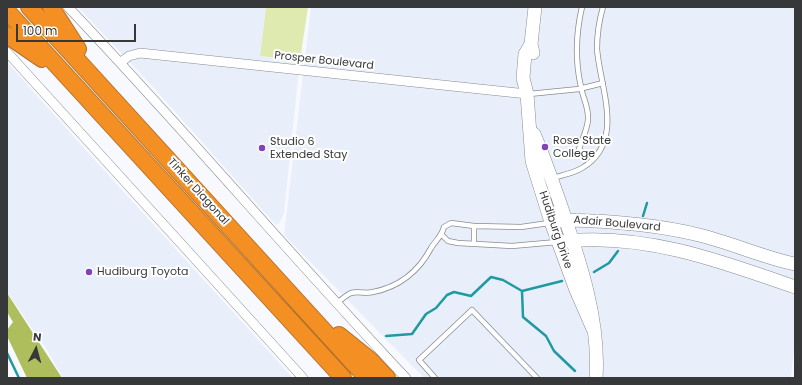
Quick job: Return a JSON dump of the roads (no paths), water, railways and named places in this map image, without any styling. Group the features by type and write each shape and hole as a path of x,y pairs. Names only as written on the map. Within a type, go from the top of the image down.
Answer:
{"highway":[{"name":"Tinker Diagonal","path":"29,7 367,378"},
{"path":"51,7 102,87"},
{"name":"Tinker Diagonal","path":"7,11 343,378"},
{"path":"7,35 68,76"},
{"path":"297,301 370,360 387,378"},
{"path":"320,353 334,378"}],"street":[{"path":"68,7 121,62 336,304 406,378"},
{"name":"Hudiburg Drive","path":"534,7 530,44 525,54 523,78 527,94 532,161 551,222 593,329"},
{"path":"7,52 304,378"},
{"name":"Prosper Boulevard","path":"121,62 129,56 140,53 527,94"},
{"name":"Hudiburg Drive","path":"530,127 545,158 573,240 586,286 597,356 596,378"},
{"name":"Adair Boulevard","path":"551,222 566,220 618,222 673,229 706,236 795,264"},
{"name":"Adair Boulevard","path":"558,241 614,240 682,250 726,263 795,287"}],"lane":[{"path":"582,7 577,31 578,68 581,88 588,105 588,121 579,149 584,154 595,157"},
{"path":"551,178 575,172 589,163 595,157 605,141 608,121 597,37 603,7"},
{"path":"527,94 581,88 603,83"},
{"name":"Adair Boulevard","path":"336,304 352,293 370,293 385,290 400,282 423,263 433,244 442,235 444,227 451,223 474,226 521,227 551,222"},
{"path":"474,226 474,244"},
{"name":"Adair Boulevard","path":"442,235 448,241 512,246 558,241"},
{"path":"435,378 419,360 472,310 537,378"}],"waterway":[{"path":"643,216 647,203"},
{"path":"594,272 609,263 618,251"},
{"path":"386,336 412,334 426,314 436,308 447,295 454,292 471,296 491,277 503,280 522,291 523,317 546,336 554,351 575,371"},
{"path":"522,291 562,281"},
{"path":"7,353 19,378"}],"place":[{"name":"Rose State College","path":"545,147"},
{"name":"Studio 6 Extended Stay","path":"262,148"},
{"name":"Hudiburg Toyota","path":"89,272"}]}
